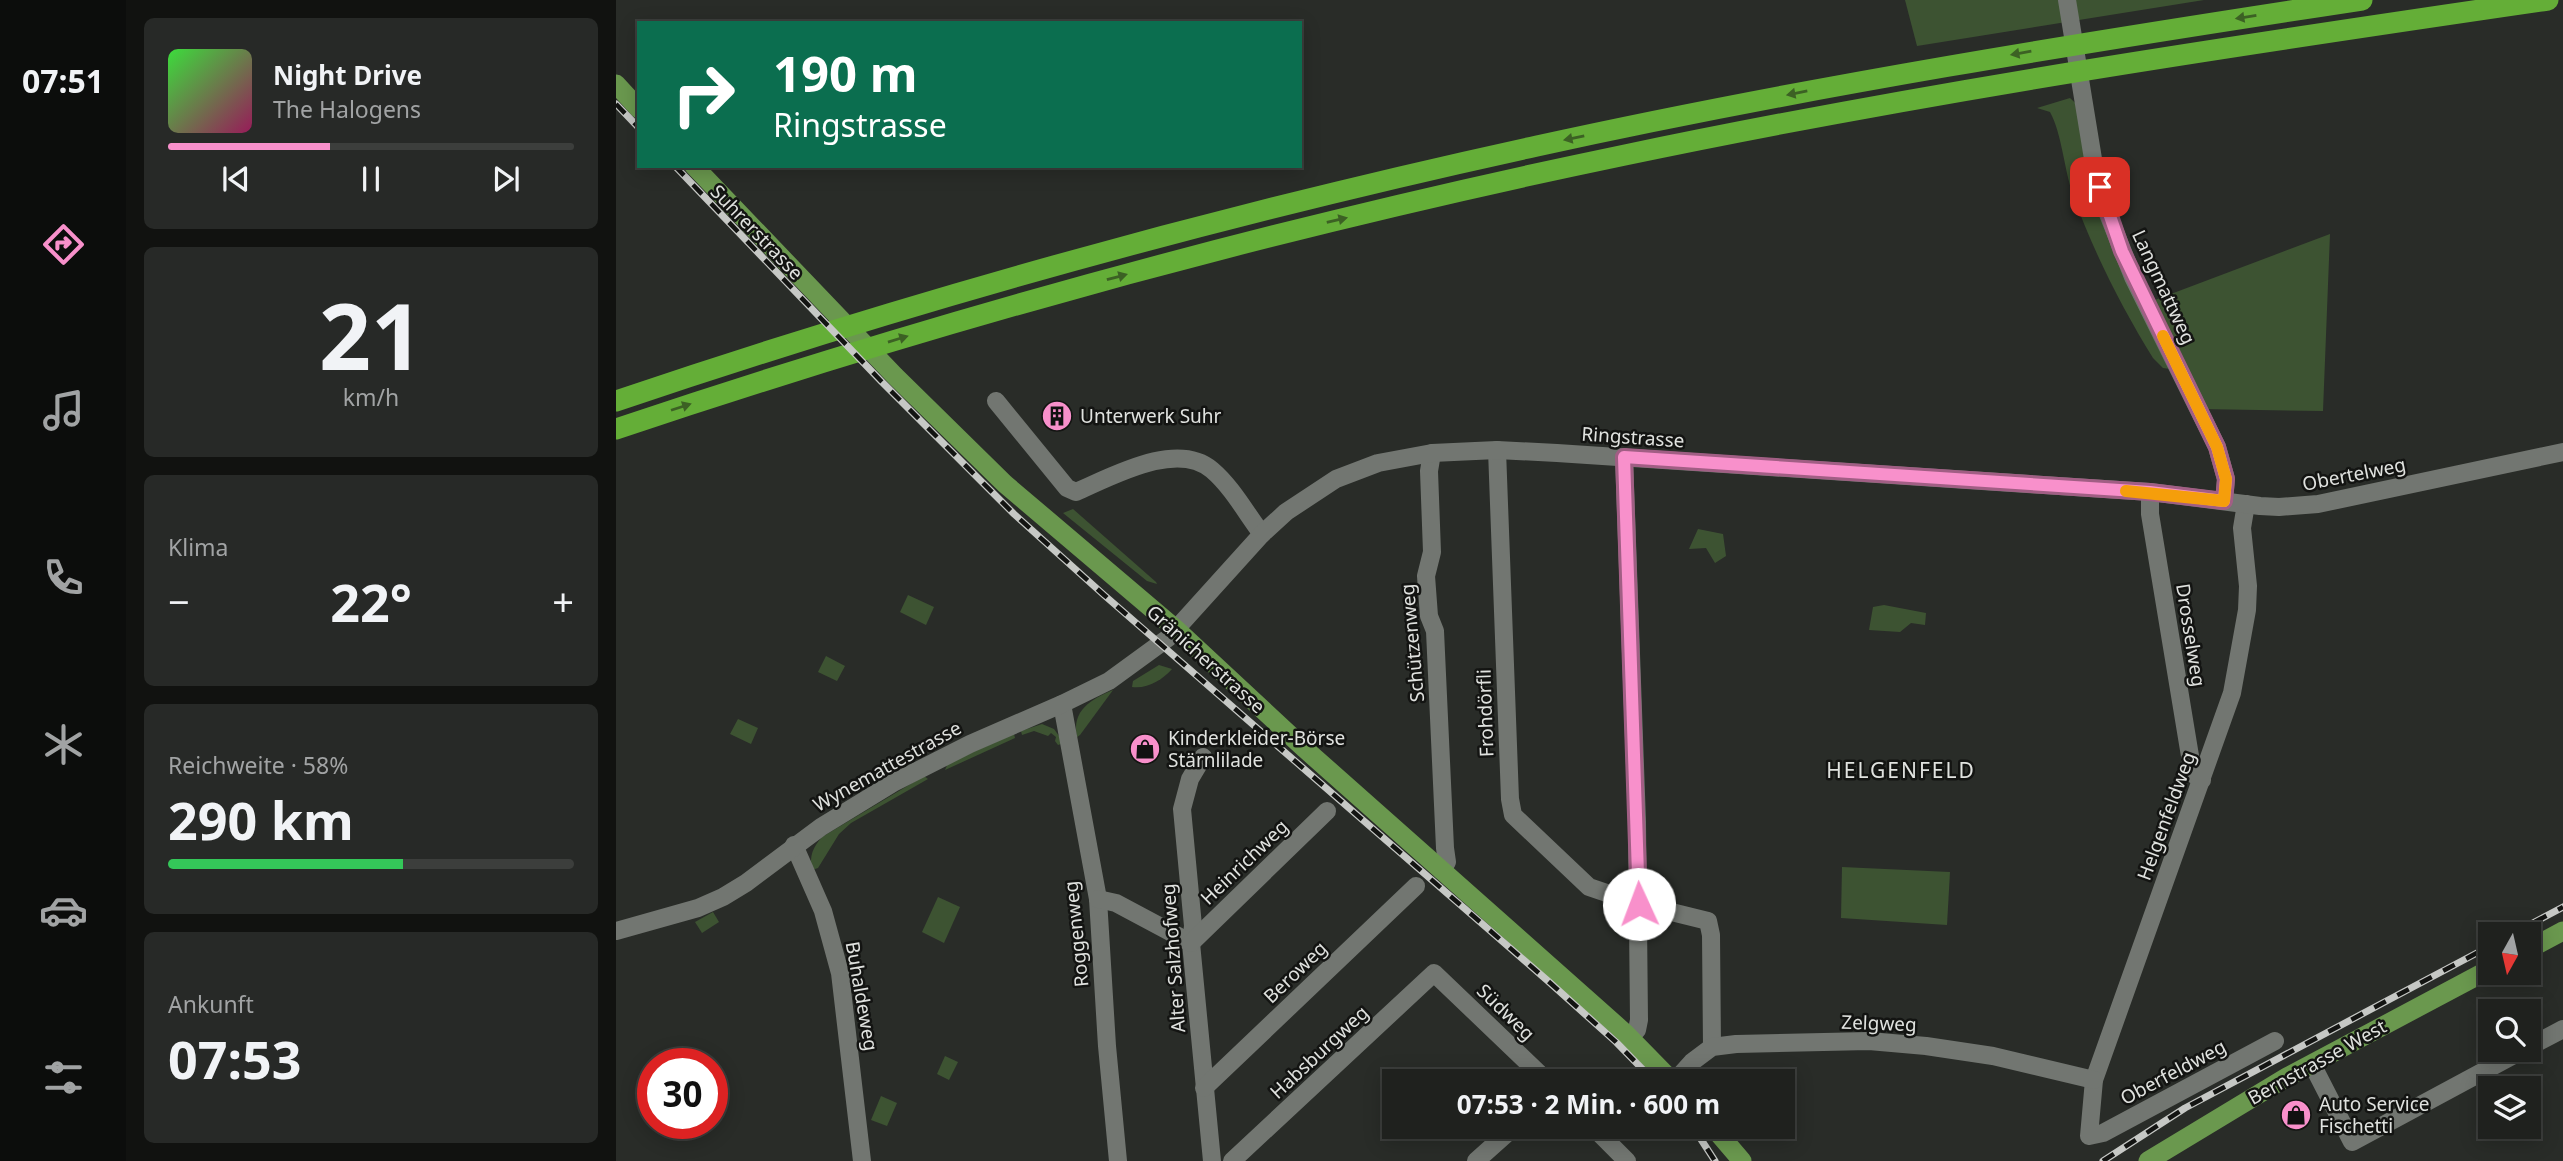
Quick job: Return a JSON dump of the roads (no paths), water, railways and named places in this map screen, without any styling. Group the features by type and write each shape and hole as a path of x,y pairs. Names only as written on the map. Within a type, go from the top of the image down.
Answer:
{"highway":[{"path":"616,401 798,342 1006,280 1214,223 1457,164 1707,111 1882,78 2120,37 2362,0"},
{"path":"616,429 1018,304 1259,239 1461,190 1711,137 1961,91 2221,48 2547,0"}],"main road":[{"path":"616,84 637,107"},
{"name":"Suhrerstrasse","path":"696,168 895,376"},
{"name":"Gränicherstrasse","path":"895,376 1005,484 1177,630 1305,749 1630,1037 1661,1069"},
{"path":"2541,943 2563,931"},
{"name":"Bernstrasse West","path":"2148,1161 2255,1095 2478,976"},
{"path":"1723,1139 1742,1161"}],"street":[{"name":"Langmattweg","path":"2067,1 2094,165 2106,209 2133,276 2217,447 2226,479 2224,501"},
{"path":"996,401 1067,488 1076,492 1157,460 1176,457 1192,459 1203,463 1223,481 1262,534"},
{"name":"Ringstrasse","path":"1177,630 1262,534 1306,498 1336,479 1378,463 1432,453 1497,450 2150,492"},
{"name":"Frohdörfli","path":"1497,450 1510,799 1513,815 1589,887 1639,904 1708,921 1712,935 1712,1046"},
{"name":"Obertelweg","path":"2150,492 2279,508 2307,506 2563,452"},
{"name":"Schützenweg","path":"1432,453 1429,471 1432,552 1426,576 1429,616 1435,631 1447,862 1442,871"},
{"path":"1624,457 1639,904 1639,1020 1637,1030 1630,1037"},
{"name":"Drosselweg","path":"2150,492 2150,514 2193,774 2202,780"},
{"name":"Helgenfeldweg","path":"2089,1136 2094,1080 2232,693 2242,648 2248,586 2242,528 2246,504"},
{"name":"Wynemattestrasse","path":"616,930 698,908 723,897 746,883 794,845 865,800 931,763 1108,681 1161,645 1177,630"},
{"name":"Roggenweg","path":"1062,704 1098,899 1107,1046 1118,1161"},
{"name":"Alter Salzhofweg","path":"1203,757 1190,779 1182,808 1193,926 1191,943 1212,1161"},
{"name":"Heinrichweg","path":"1191,943 1327,810"},
{"name":"Buhaldeweg","path":"794,845 823,911 841,973 862,1161"},
{"name":"Beroweg","path":"1204,1088 1416,886"},
{"path":"1098,899 1116,903 1191,943"},
{"name":"Südweg","path":"1434,973 1534,1069"},
{"name":"Habsburgweg","path":"1232,1161 1434,973"},
{"path":"2541,1041 2563,1029"},
{"name":"Zelgweg","path":"1712,1046 1882,1041 1993,1056 2094,1080"},
{"name":"Oberfeldweg","path":"2089,1136 2103,1133 2275,1041"},
{"path":"1685,1069 1712,1046"},
{"path":"2312,1064 2352,1142 2502,1062"},
{"path":"1476,1161 1501,1139"},
{"path":"1605,1139 1627,1161"}],"railway":[{"path":"616,104 637,126"},
{"path":"677,168 881,381 1014,514 1548,981 1642,1069"},
{"path":"2535,922 2563,907"},
{"path":"2103,1161 2185,1108 2478,952"},
{"path":"1701,1139 1715,1161"}],"place":[{"name":"Unterwerk Suhr","path":"1057,416"},
{"name":"Kinderkleider-Börse Stärnlilade","path":"1145,749"},
{"name":"Auto Service Fischetti","path":"2296,1115"}],"district":[{"name":"HELGENFELD","path":"1901,771"}]}
